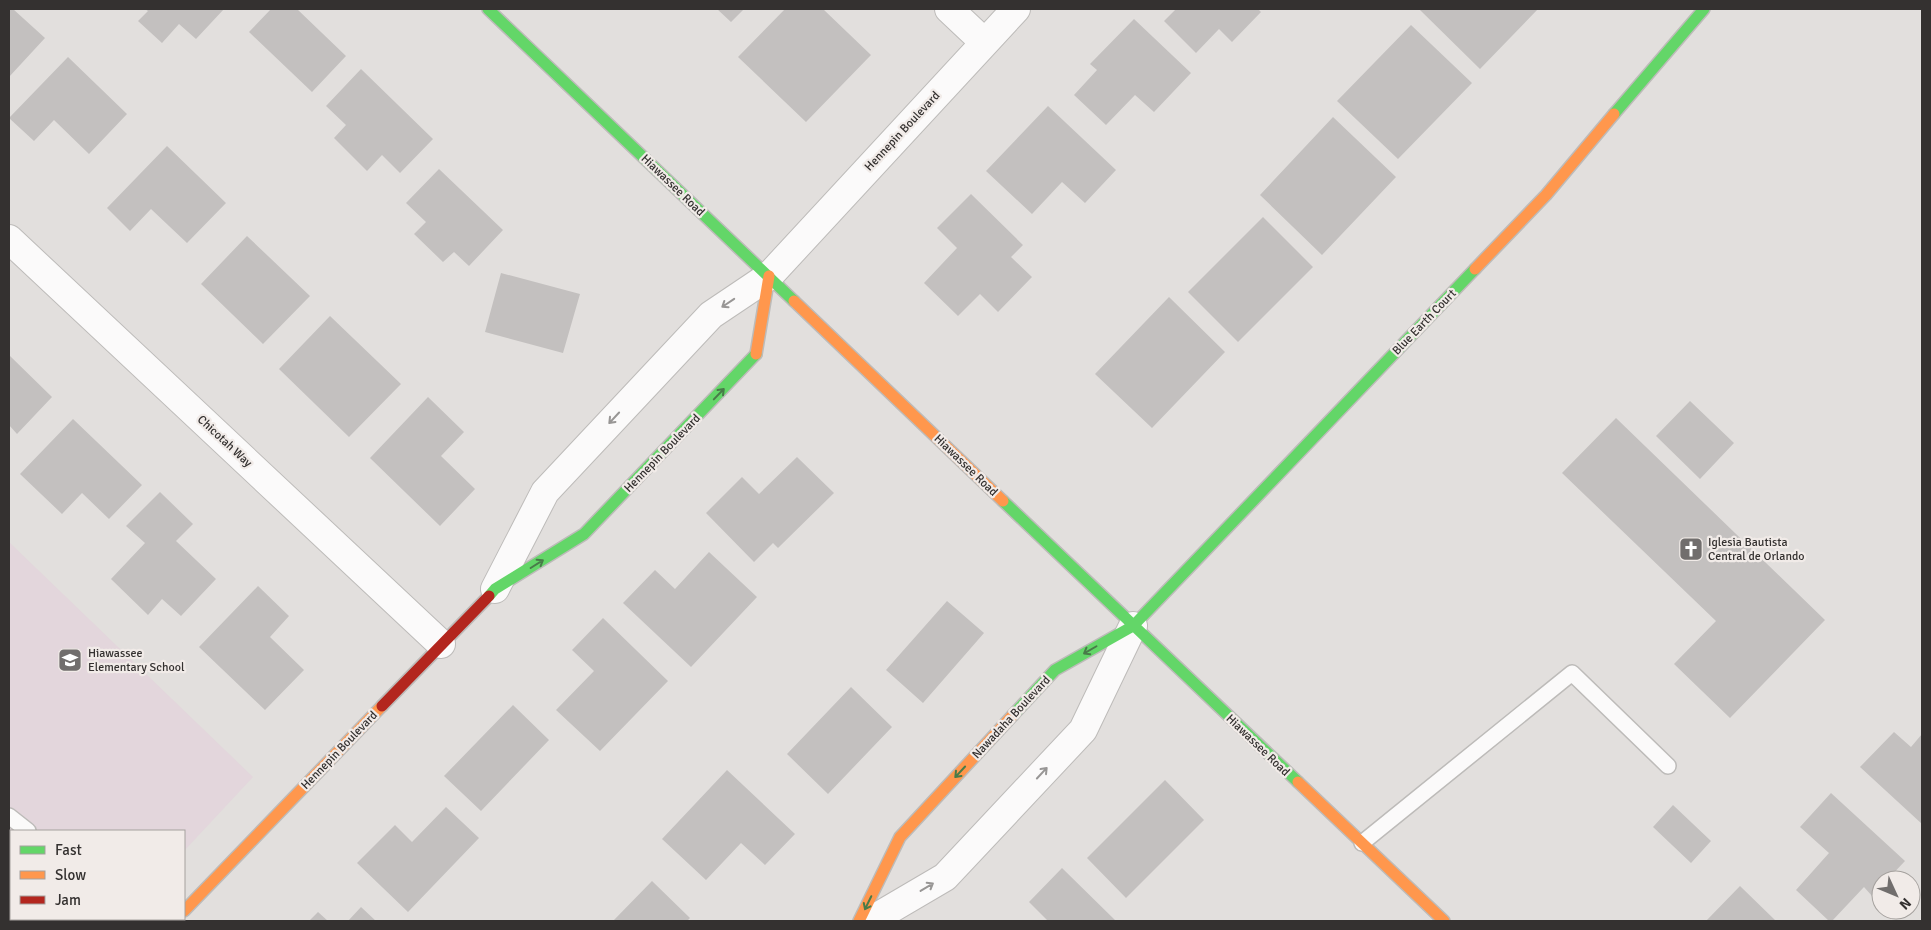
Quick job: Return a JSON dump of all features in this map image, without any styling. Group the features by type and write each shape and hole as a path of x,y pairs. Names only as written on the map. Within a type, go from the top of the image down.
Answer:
{"street":[{"name":"Hiawassee Road","path":"488,9 1444,921"},
{"path":"949,9 984,42"},
{"name":"Hennepin Boulevard","path":"496,590 545,492 711,315 769,276 1016,9"},
{"name":"Blue Earth Court","path":"1133,626 1546,195 1704,9"},
{"name":"Chicotah Way","path":"9,238 441,644"},
{"name":"Hennepin Boulevard","path":"185,910 441,644 496,590 584,534 756,355 769,276"},
{"path":"870,921 944,877 1083,730 1133,626"},
{"name":"Nawadaha Boulevard","path":"859,921 900,838 1055,670 1133,626"}],"lane":[{"path":"1362,844 1572,673 1668,766"},
{"path":"9,816 27,830"}],"shaded area":[{"name":"Hiawassee Elementary School","path":"9,542 253,777 185,850 185,830 10,830 10,920 119,920 9,921"}],"building":[{"path":"9,9 13,9 45,38 9,77"},
{"path":"145,9 224,9 196,39 179,24 162,43 138,21 148,11"},
{"path":"271,9 297,9 346,56 312,92 249,32"},
{"path":"717,9 744,9 731,22"},
{"path":"785,9 823,9 871,55 806,122 738,57"},
{"path":"1176,9 1258,9 1261,12 1232,42 1219,29 1196,53 1164,21"},
{"path":"1421,9 1538,9 1480,69"},
{"path":"1134,19 1191,73 1154,112 1135,95 1106,125 1074,95 1097,70 1090,64"},
{"path":"1411,25 1472,83 1398,159 1337,101"},
{"path":"68,57 127,114 89,154 54,120 34,141 9,118"},
{"path":"361,69 433,139 400,173 382,155 367,171 334,138 346,125 326,106"},
{"path":"1048,106 1116,170 1085,203 1062,182 1032,214 986,171"},
{"path":"1333,117 1396,177 1322,255 1260,195"},
{"path":"167,146 226,203 187,243 151,209 130,231 107,208"},
{"path":"439,169 503,230 469,266 454,252 443,262 414,234 426,222 406,203"},
{"path":"971,194 1023,245 1011,257 1032,277 998,312 980,294 958,316 924,283 957,248 937,228"},
{"path":"1263,217 1313,267 1238,342 1188,292"},
{"path":"247,236 310,296 263,344 201,284"},
{"path":"501,273 580,294 563,353 485,332"},
{"path":"1169,297 1225,352 1152,428 1095,374"},
{"path":"330,316 401,384 349,437 279,369"},
{"path":"9,355 52,397 17,434 9,425"},
{"path":"428,397 464,432 441,456 475,489 440,526 370,458"},
{"path":"1690,401 1734,443 1700,479 1656,436"},
{"path":"1616,418 1825,620 1730,718 1674,664 1716,621 1562,473"},
{"path":"73,419 142,485 109,519 82,493 62,514 20,474"},
{"path":"797,457 834,493 778,548 773,543 754,562 706,513 742,477 759,494"},
{"path":"160,492 193,524 176,541 216,579 181,616 162,599 148,615 111,579 145,543 126,526"},
{"path":"709,552 757,597 691,667 623,603 655,570 675,589"},
{"path":"258,586 289,616 270,637 304,670 265,710 199,647"},
{"path":"947,601 984,633 923,703 886,670"},
{"path":"603,618 668,681 600,751 556,710 594,671 572,650"},
{"path":"851,687 892,727 828,794 787,754"},
{"path":"513,705 549,740 481,811 444,776"},
{"path":"1894,732 1911,747 1922,734 1922,824 1860,767"},
{"path":"727,770 795,834 765,865 741,843 706,880 662,839"},
{"path":"1165,780 1204,820 1126,898 1087,858"},
{"path":"1831,793 1905,861 1896,870 1871,870 1871,895 1864,887 1832,921 1829,921 1796,890 1829,853 1800,827"},
{"path":"1673,805 1711,841 1691,863 1653,827"},
{"path":"446,807 479,838 408,912 357,863 395,825 412,842"},
{"path":"1062,868 1116,921 1048,921 1029,902"},
{"path":"652,881 690,918 687,921 613,921"},
{"path":"1740,886 1776,921 1706,921"},
{"path":"361,907 376,921 348,921"},
{"path":"318,912 328,921 309,921"}],"traffic: fast":[{"path":"488,9 794,301"},
{"path":"1614,114 1704,9"},
{"path":"1013,715 1055,670 1133,626 1475,269"},
{"path":"489,596 495,589 584,534 756,354"},
{"path":"1003,501 1298,782"}],"traffic: slow":[{"path":"1475,269 1546,195 1614,114"},
{"path":"756,354 769,276"},
{"path":"794,301 1003,501"},
{"path":"185,910 382,706"},
{"path":"859,921 900,837 1013,715"},
{"path":"1298,782 1444,921"}],"traffic: jam":[{"path":"382,706 489,596"}],"place":[{"name":"Iglesia Bautista Central de Orlando","path":"1691,549"},
{"name":"Hiawassee Elementary School","path":"70,660"}]}
